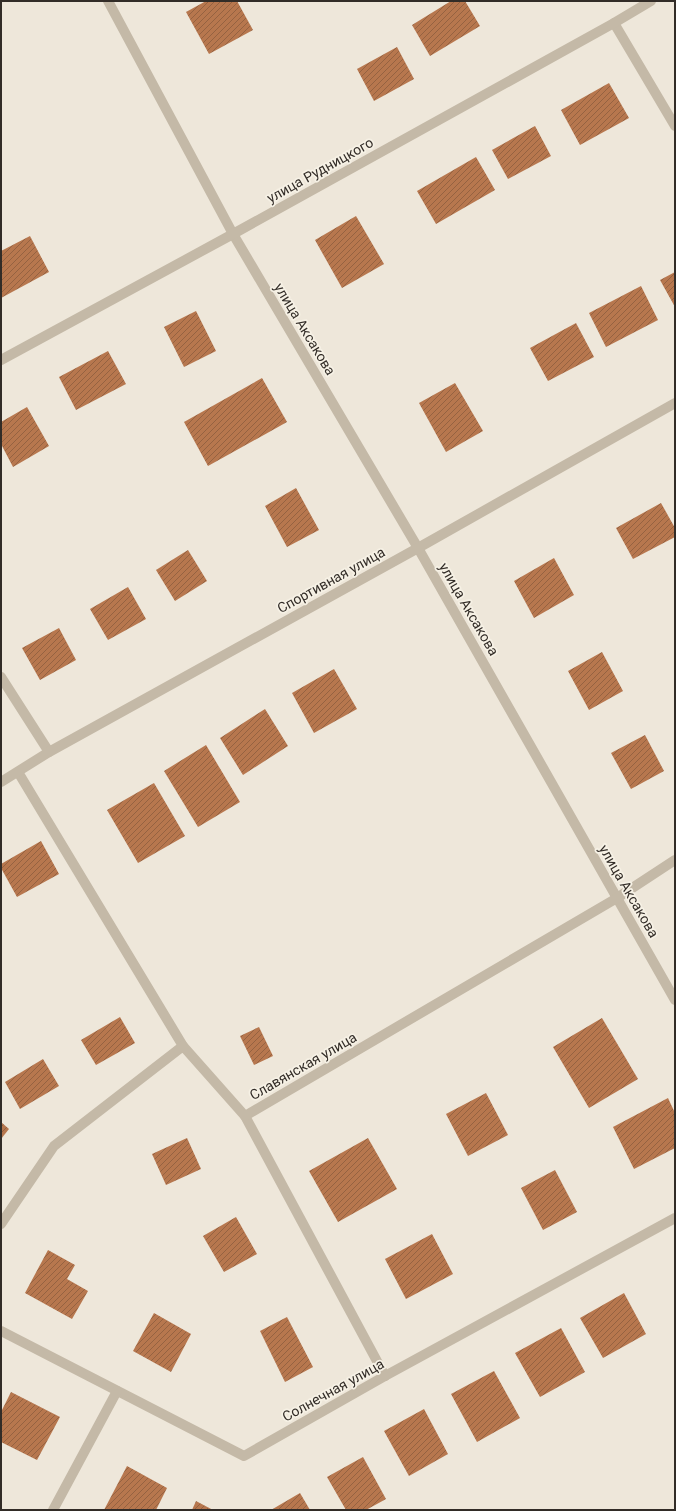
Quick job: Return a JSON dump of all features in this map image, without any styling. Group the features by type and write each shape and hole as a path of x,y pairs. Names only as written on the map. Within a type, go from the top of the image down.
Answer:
{"street":[{"name":"улица Аксакова","path":"108,1 233,234 418,548 675,1000"},
{"name":"улица Рудницкого","path":"1,360 233,234 614,23 651,1"},
{"path":"614,23 675,126"},
{"name":"Спортивная улица","path":"1,782 49,752 418,548 675,403"},
{"path":"1,677 49,752"},
{"name":"Славянская улица","path":"18,772 183,1046 245,1116 617,898 675,860"},
{"path":"1,1224 54,1146 183,1046"},
{"path":"245,1116 386,1376"},
{"name":"Солнечная улица","path":"1,1331 244,1456 386,1376 675,1218"},
{"path":"53,1510 117,1391"}],"building":[{"path":"206,1 237,1 253,30 209,54 186,12"},
{"path":"451,1 465,1 480,26 430,56 412,25"},
{"path":"397,47 414,79 374,101 357,69"},
{"path":"609,83 629,118 580,145 561,110"},
{"path":"535,126 551,156 508,179 492,150"},
{"path":"476,157 495,190 436,224 417,191"},
{"path":"356,216 384,264 342,288 315,240"},
{"path":"30,236 49,272 1,298 1,251"},
{"path":"675,272 675,307 660,280"},
{"path":"641,286 658,320 606,347 589,313"},
{"path":"196,311 216,351 184,367 164,327"},
{"path":"576,323 594,357 548,381 530,348"},
{"path":"108,351 126,384 76,410 59,377"},
{"path":"262,378 287,422 208,466 184,422"},
{"path":"455,383 483,431 446,452 419,403"},
{"path":"27,407 49,446 13,467 1,444 1,422"},
{"path":"296,488 319,530 287,547 265,506"},
{"path":"661,503 675,528 675,537 633,559 616,528"},
{"path":"188,550 207,581 175,601 156,570"},
{"path":"554,558 574,595 534,618 514,581"},
{"path":"128,587 146,619 108,640 90,609"},
{"path":"59,628 76,660 40,680 22,648"},
{"path":"602,652 623,691 589,710 568,671"},
{"path":"334,669 357,709 314,733 292,693"},
{"path":"265,709 288,746 243,775 220,738"},
{"path":"645,735 664,771 631,789 611,753"},
{"path":"206,745 240,802 198,827 164,771"},
{"path":"154,783 185,836 138,863 107,810"},
{"path":"41,841 59,874 17,897 1,868 1,864"},
{"path":"120,1017 135,1043 96,1065 81,1040"},
{"path":"602,1018 638,1079 589,1108 553,1047"},
{"path":"259,1027 273,1056 254,1065 240,1036"},
{"path":"43,1059 59,1086 20,1109 5,1082"},
{"path":"486,1093 508,1135 468,1156 446,1114"},
{"path":"668,1098 675,1113 675,1148 634,1169 613,1127"},
{"path":"1,1122 9,1129 1,1139"},
{"path":"187,1138 201,1169 166,1185 152,1154"},
{"path":"368,1138 397,1189 338,1222 309,1171"},
{"path":"555,1170 577,1212 543,1230 521,1188"},
{"path":"236,1217 257,1254 224,1272 203,1236"},
{"path":"432,1234 453,1274 406,1299 385,1259"},
{"path":"48,1250 75,1265 67,1279 88,1291 72,1319 25,1293"},
{"path":"624,1293 646,1334 603,1358 580,1318"},
{"path":"154,1313 191,1334 171,1372 133,1351"},
{"path":"287,1317 313,1367 285,1382 260,1331"},
{"path":"561,1328 585,1372 540,1397 515,1353"},
{"path":"494,1371 520,1418 477,1442 451,1394"},
{"path":"11,1392 60,1417 37,1460 1,1442 1,1412"},
{"path":"424,1409 448,1454 409,1476 384,1431"},
{"path":"363,1457 386,1499 366,1510 346,1510 327,1477"},
{"path":"127,1466 167,1488 156,1510 104,1510"},
{"path":"300,1493 310,1510 271,1510"},
{"path":"196,1501 213,1510 192,1510"}]}
